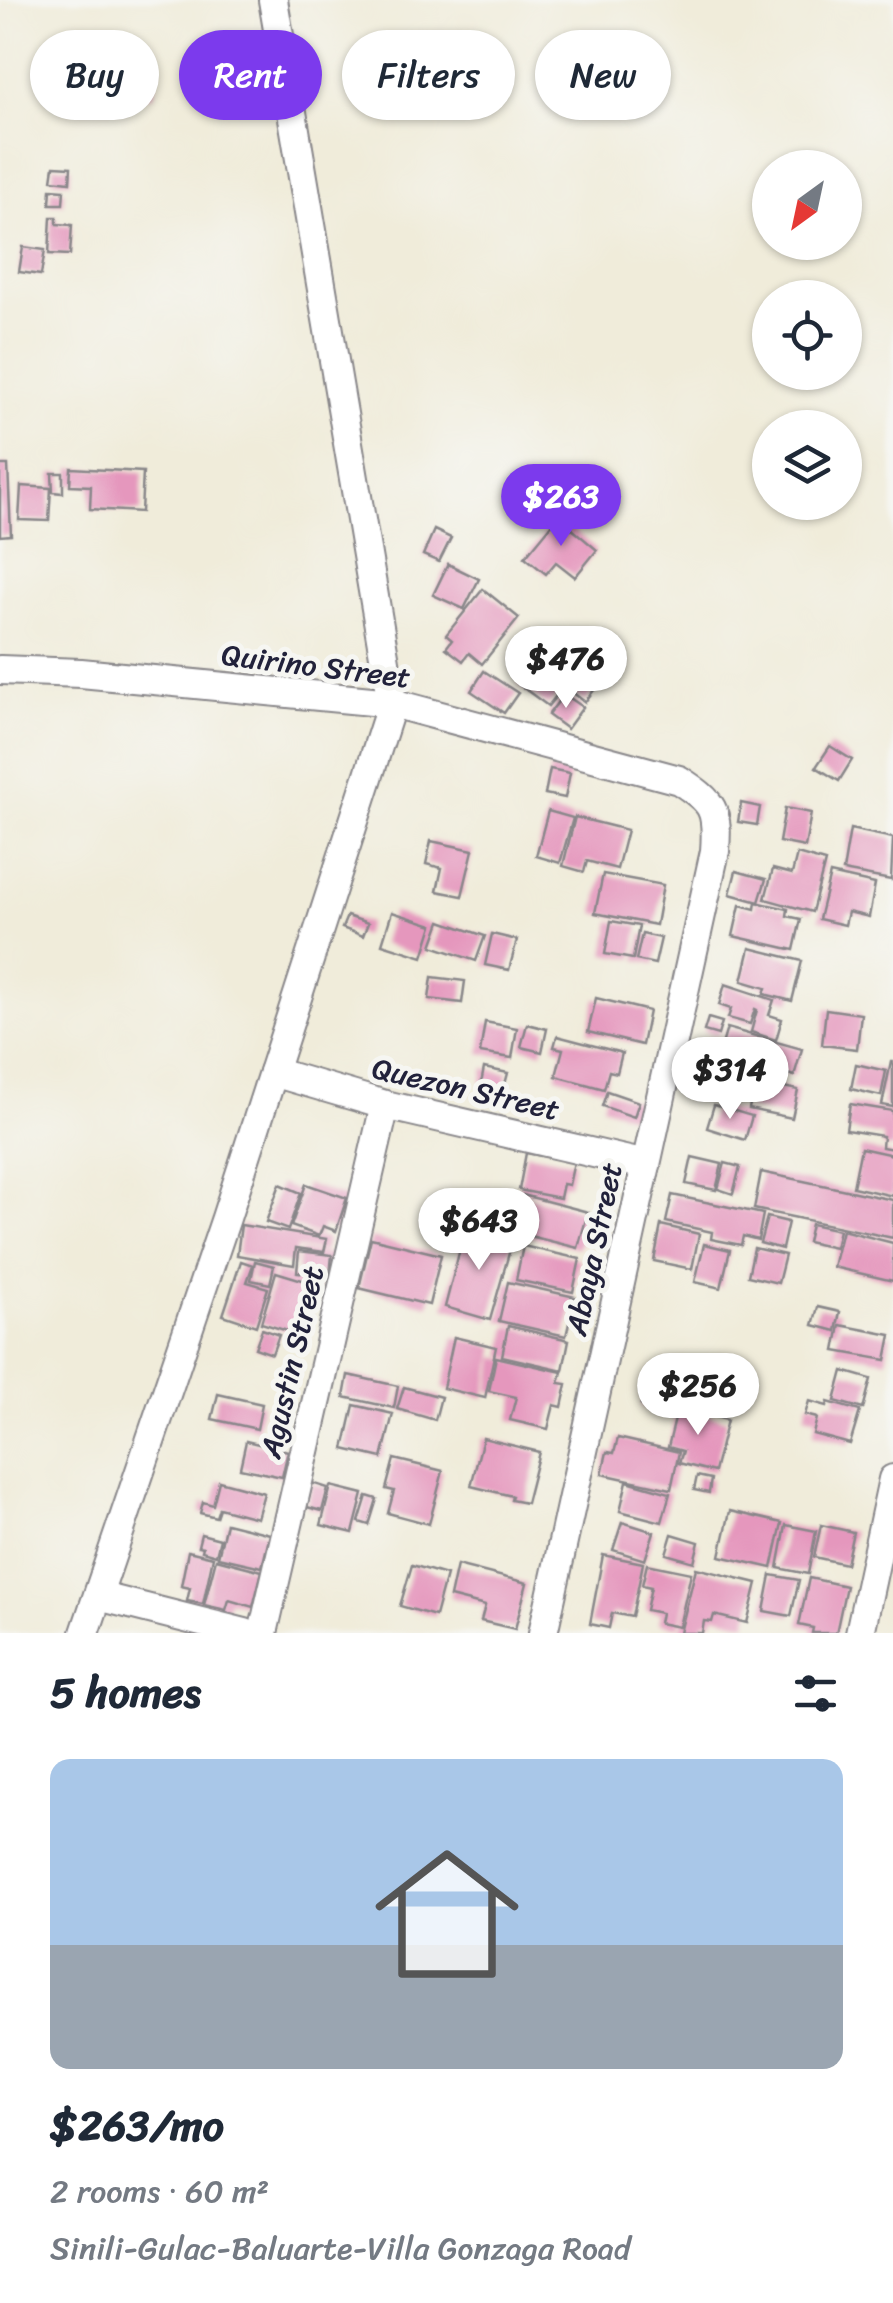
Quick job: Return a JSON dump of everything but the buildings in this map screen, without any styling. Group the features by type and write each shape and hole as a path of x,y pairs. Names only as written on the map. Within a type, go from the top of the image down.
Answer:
{"street":[{"path":"85,1633 220,1237 392,703 273,0"},
{"name":"Quirino Street","path":"0,670 81,673 392,703 679,780 704,796 717,820"},
{"name":"Abaya Street","path":"542,1633 715,851 717,820"},
{"name":"Quezon Street","path":"273,1072 385,1105 646,1165"},
{"name":"Agustin Street","path":"263,1633 385,1105"},
{"path":"860,1633 893,1479"},
{"path":"98,1596 246,1633"}]}
